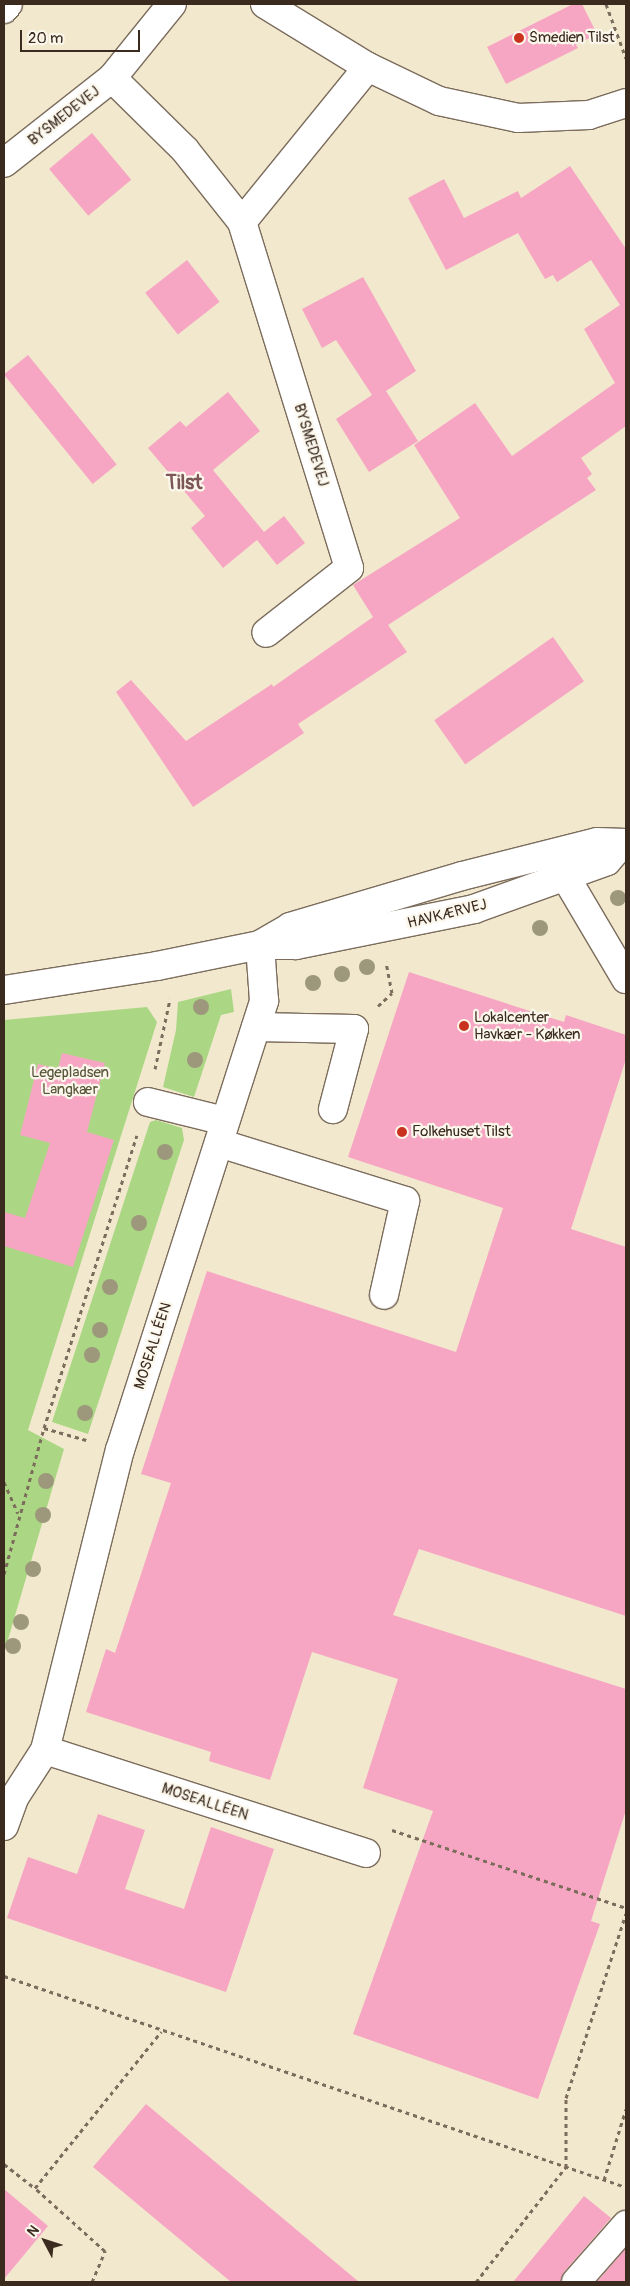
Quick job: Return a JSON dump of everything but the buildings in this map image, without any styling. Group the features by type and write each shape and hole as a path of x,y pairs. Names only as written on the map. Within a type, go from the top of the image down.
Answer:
{"street":[{"path":"4,10 8,4"},
{"path":"112,78 172,4"},
{"path":"265,4 368,67 440,101 518,118 589,115 626,103"},
{"path":"242,222 368,67"},
{"name":"BYSMEDEVEJ","path":"4,163 112,78 185,150 242,222 349,568 266,632"},
{"name":"HAVKÆRVEJ","path":"4,990 166,964 260,945 296,945 379,930 474,909 562,863 597,842 624,843"},
{"path":"562,863 626,979"},
{"name":"HAVKÆRVEJ","path":"260,945 290,927 562,863"},
{"name":"MOSEALLÉEN","path":"4,1826 14,1798 44,1750 120,1450 264,1001 260,945"},
{"path":"256,1027 354,1029 333,1109"},
{"path":"148,1102 405,1201 384,1295"},
{"name":"MOSEALLÉEN","path":"44,1750 366,1853"},
{"path":"576,2282 626,2225"}],"path":[{"path":"606,4 626,58"},
{"path":"354,1029 392,992 379,930"},
{"path":"4,1574 18,1513 148,1102 171,1001 166,964"},
{"path":"44,1428 120,1450"},
{"path":"4,1482 18,1513"},
{"path":"366,1853 384,1827 626,1908"},
{"path":"476,2282 566,2167 566,2098 626,1913"},
{"path":"4,1976 161,2032 626,2188"},
{"path":"35,2188 161,2032"},
{"path":"604,2180 626,2109"},
{"path":"4,2164 35,2188 105,2250 92,2282"}],"green space":[{"path":"231,989 234,1012 221,1015 194,1097 163,1087 176,1030 178,1002"},
{"name":"Legepladsen Langkær","path":"147,1007 157,1022 28,1430 64,1449 4,1653 4,1020"},
{"path":"156,1120 182,1128 184,1140 88,1434 52,1422 150,1122"}],"place":[{"name":"Smedien Tilst","path":"519,38"},
{"name":"Lokalcenter Havkær - Køkken","path":"464,1026"},
{"name":"Folkehuset Tilst","path":"402,1132"}],"district":[{"name":"Tilst","path":"184,482"}]}
